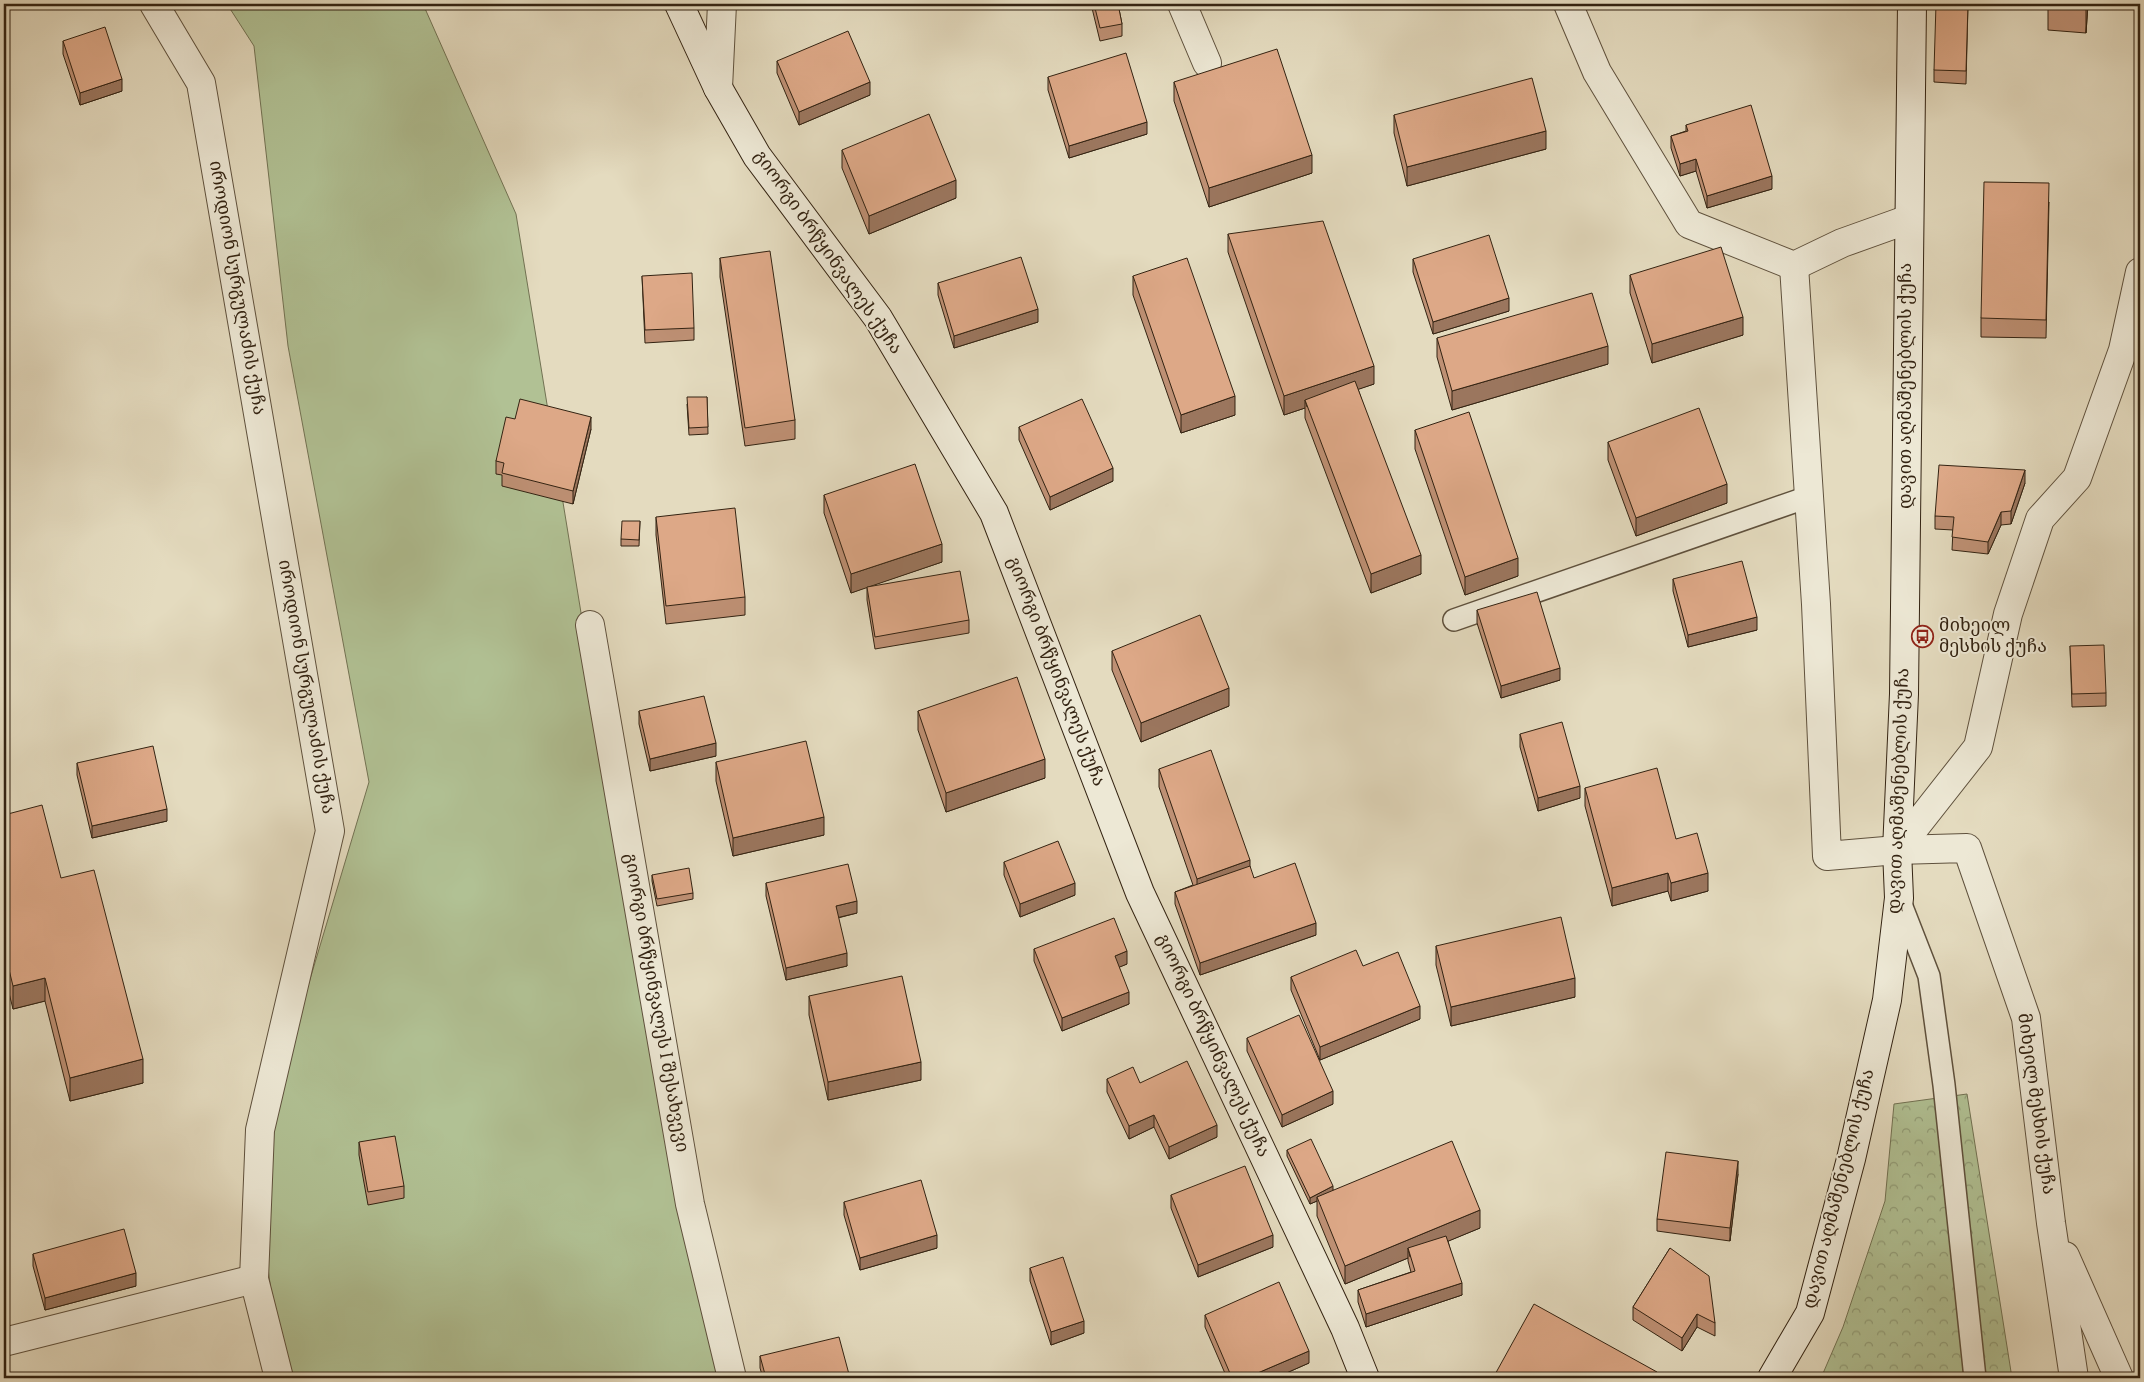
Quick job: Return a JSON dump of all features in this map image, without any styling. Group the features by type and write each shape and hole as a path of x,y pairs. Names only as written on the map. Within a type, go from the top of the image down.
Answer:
{"street":[{"name":"იროდიონ სურგულაძის ქუჩა","path":"154,4 201,83 330,831 260,1130 254,1279 279,1378"},
{"name":"გიორგი ბრწყინვალეს ქუჩა","path":"678,4 718,88 757,156 878,318 994,513 1140,894 1345,1328 1365,1378"},
{"path":"718,88 722,4"},
{"path":"1182,4 1207,64"},
{"path":"1568,4 1597,72 1689,224 1794,266 1842,243 1909,219"},
{"name":"დავით აღმაშენებლის ქუჩა","path":"1772,1378 1810,1313 1848,1168 1887,1000 1899,898 1897,850 1904,694 1912,4"},
{"path":"1794,266 1816,614 1827,856 1897,850 1978,747 2008,614 2040,519 2077,478 2123,350 2140,272"},
{"name":"გიორგი ბრწყინვალეს I შესახვევი","path":"590,625 690,1204 732,1378"},
{"name":"მიხეილ მესხის ქუჩა","path":"1897,850 1967,848 2026,1018 2051,1223 2074,1378"},
{"path":"2051,1223 2119,1378"},
{"path":"4,1342 254,1279"}],"lane":[{"path":"1454,620 1808,497"},
{"path":"1899,898 1929,976 1944,1085 1975,1378"}],"green space":[{"path":"227,4 423,4 516,214 658,1085 730,1378 285,1378 276,1328 255,1171 279,1083 369,782 288,346 254,46"},
{"path":"1967,1094 2012,1378 1821,1378 1843,1327 1885,1201 1894,1104"}],"building":[{"path":"1094,4 1118,4 1122,24 1100,28"},
{"path":"1936,4 1968,4 1966,71 1934,70"},
{"path":"2048,4 2086,4 2086,9 2048,7"},
{"path":"105,27 122,79 80,93 63,41"},
{"path":"848,31 870,82 799,112 777,61"},
{"path":"1277,49 1312,155 1209,188 1174,82"},
{"path":"1126,53 1147,122 1069,146 1048,77"},
{"path":"1532,78 1546,131 1407,167 1394,115"},
{"path":"1751,105 1772,176 1707,196 1696,159 1680,164 1671,136 1688,131 1686,125"},
{"path":"929,114 956,180 869,216 842,150"},
{"path":"1984,182 2049,183 2046,320 1981,318"},
{"path":"1323,221 1374,366 1284,396 1228,234"},
{"path":"1489,235 1509,298 1433,322 1413,259"},
{"path":"1721,247 1743,317 1652,344 1630,275"},
{"path":"770,251 795,420 745,428 720,258"},
{"path":"1021,257 1038,309 954,336 938,283"},
{"path":"1187,258 1235,396 1181,415 1133,276"},
{"path":"692,273 694,328 645,330 642,276"},
{"path":"1592,293 1608,346 1452,391 1437,338"},
{"path":"1355,381 1421,555 1371,574 1305,400"},
{"path":"687,397 707,397 708,427 689,428"},
{"path":"520,399 591,417 573,491 502,473 504,463 496,461 506,417 515,419"},
{"path":"1082,399 1113,468 1050,497 1019,427"},
{"path":"1699,408 1727,484 1636,518 1608,442"},
{"path":"1469,412 1518,558 1465,577 1415,430"},
{"path":"915,464 942,544 851,574 824,495"},
{"path":"1939,465 2025,470 2011,511 2001,512 1988,542 1952,537 1954,517 1935,516"},
{"path":"735,508 745,597 666,606 656,517"},
{"path":"622,521 640,521 639,540 621,539"},
{"path":"1742,561 1757,617 1688,635 1673,579"},
{"path":"960,571 969,620 875,637 867,587"},
{"path":"1537,592 1560,668 1501,686 1477,610"},
{"path":"1200,615 1229,688 1141,723 1112,651"},
{"path":"2104,645 2106,693 2072,694 2070,646"},
{"path":"1017,677 1045,759 946,793 918,711"},
{"path":"704,696 716,743 650,759 639,711"},
{"path":"1562,722 1580,786 1538,798 1520,734"},
{"path":"806,741 824,817 733,838 716,762"},
{"path":"153,746 167,809 92,826 77,763"},
{"path":"1211,750 1250,860 1197,879 1159,769"},
{"path":"1657,768 1676,839 1697,833 1708,873 1671,883 1668,873 1612,888 1585,788"},
{"path":"42,805 61,878 94,870 143,1059 70,1078 45,978 13,986 4,949 4,815"},
{"path":"1058,841 1075,883 1020,904 1004,862"},
{"path":"1295,863 1316,923 1200,963 1175,892 1250,866 1254,878"},
{"path":"848,864 857,901 836,906 847,953 786,968 766,883"},
{"path":"689,868 693,893 657,899 652,875"},
{"path":"1561,917 1575,978 1451,1007 1436,946"},
{"path":"1114,918 1127,951 1115,956 1129,992 1062,1018 1034,949"},
{"path":"1356,950 1363,966 1398,952 1420,1006 1320,1047 1291,977"},
{"path":"902,976 921,1062 828,1082 809,996"},
{"path":"1299,1015 1333,1091 1282,1115 1247,1038"},
{"path":"1187,1061 1217,1125 1169,1147 1154,1115 1129,1126 1107,1079 1133,1067 1140,1083"},
{"path":"395,1136 404,1186 368,1192 359,1142"},
{"path":"1311,1139 1333,1186 1310,1198 1287,1150"},
{"path":"1452,1141 1480,1210 1345,1266 1317,1197"},
{"path":"1666,1152 1738,1161 1730,1228 1657,1219"},
{"path":"1245,1166 1273,1235 1198,1265 1171,1195"},
{"path":"921,1180 937,1235 860,1258 844,1202"},
{"path":"124,1229 136,1273 45,1298 33,1254"},
{"path":"1446,1236 1462,1283 1366,1314 1358,1290 1415,1271 1408,1248"},
{"path":"1670,1248 1709,1276 1715,1323 1697,1314 1682,1338 1633,1307"},
{"path":"1063,1257 1084,1321 1051,1332 1030,1268"},
{"path":"1279,1282 1309,1351 1246,1378 1232,1378 1205,1315"},
{"path":"1534,1304 1657,1372 1654,1378 1493,1378"},
{"path":"839,1337 850,1378 766,1378 760,1356"}],"place":[{"name":"მიხეილ მესხის ქუჩა","path":"1923,637"}]}
